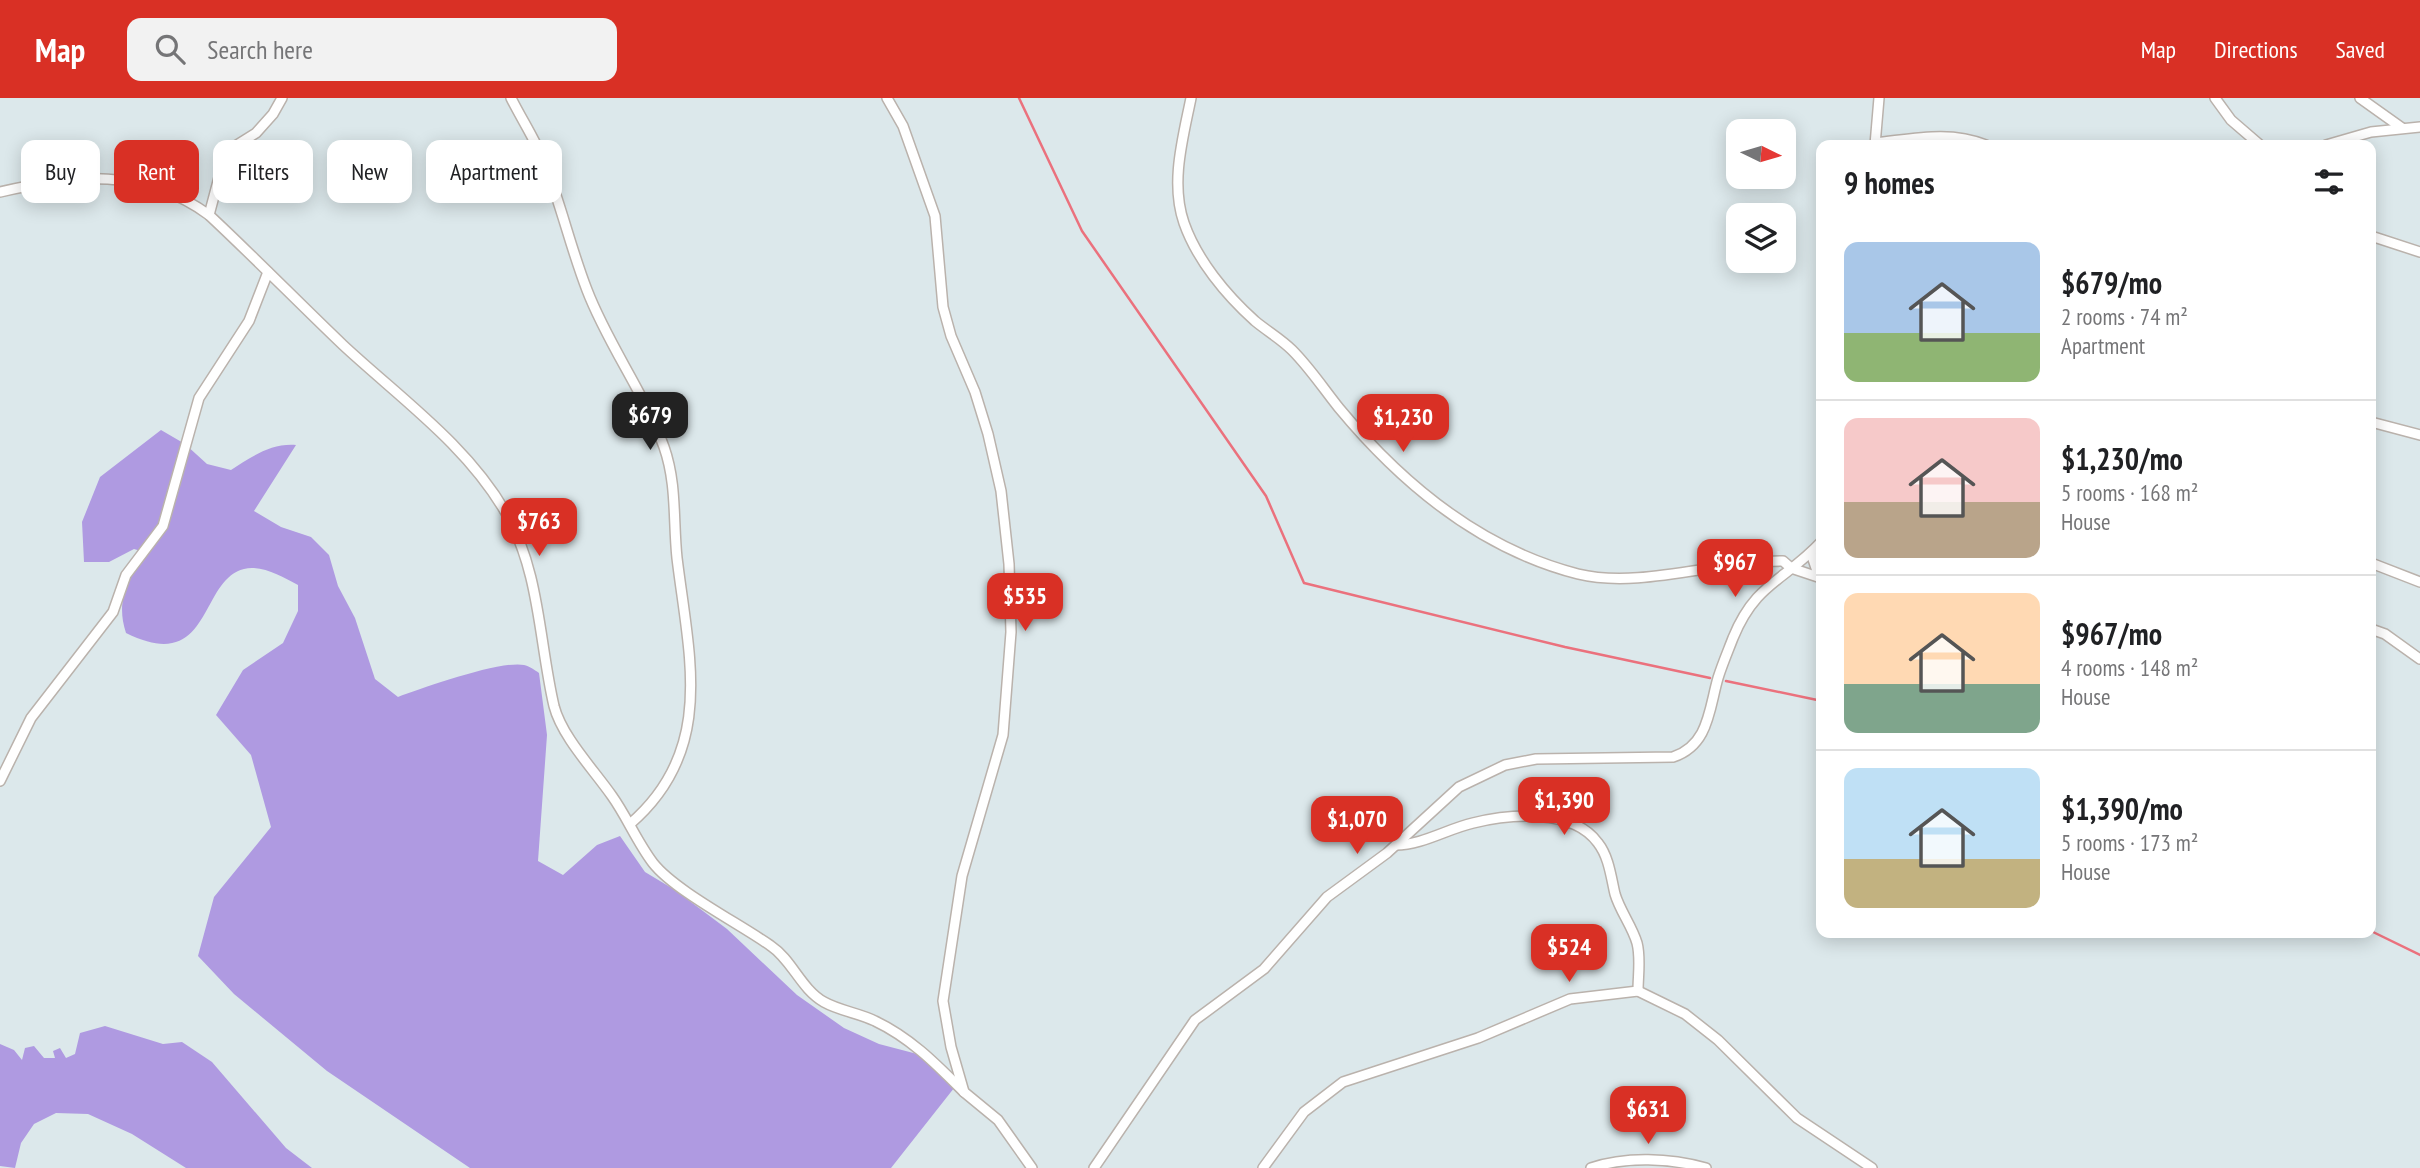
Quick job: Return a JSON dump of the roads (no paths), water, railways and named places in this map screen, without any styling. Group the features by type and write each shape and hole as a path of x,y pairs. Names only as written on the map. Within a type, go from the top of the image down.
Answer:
{"street":[{"path":"209,215 221,170 232,148 256,133 274,114 282,98"},
{"path":"511,98 538,146 587,290 654,422 673,479 677,556 692,672 686,735 672,777 654,804 630,824"},
{"path":"887,98 903,126 934,216 943,307 951,336 975,392 988,434 1000,491 1009,564 1011,632 1003,735 990,786 967,855 945,974 943,1001 951,1047 964,1092"},
{"path":"1191,98 1178,183 1184,223 1198,253 1238,304 1300,358 1340,409 1388,461 1453,517 1519,555 1611,579 1774,561 1783,561 1790,568 1816,577"},
{"path":"1875,140 1879,98"},
{"path":"2215,98 2231,120 2254,140"},
{"path":"2360,98 2402,128"},
{"path":"2341,140 2420,127"},
{"path":"1912,140 1948,136 1973,140"},
{"path":"0,192 68,179 139,181 187,199 209,215 345,346 422,413 470,465 506,513 525,561 538,612 557,717 593,775 611,793 655,865 670,879 774,948 803,984 823,1002 857,1012 896,1032 923,1051 964,1092 998,1120 1032,1168"},
{"path":"2376,238 2420,252"},
{"path":"0,781 31,718 113,612 126,575 163,526 198,398 249,321 268,272"},
{"path":"2376,423 2420,435"},
{"path":"1094,1168 1195,1020 1264,968 1338,887 1396,845 1459,787 1505,765 1553,757 1673,757 1685,751 1702,735 1708,722 1719,676 1744,612 1763,590 1816,548"},
{"path":"1811,553 1816,567"},
{"path":"2376,565 2420,582"},
{"path":"2376,631 2385,634 2420,659"},
{"path":"1396,845 1408,845 1473,823 1519,817 1554,820 1580,827 1588,832 1603,851 1618,903 1635,937 1639,960 1638,991"},
{"path":"1263,1168 1304,1112 1343,1082 1478,1038 1570,999 1638,991 1685,1014 1718,1040 1797,1118 1872,1168"},
{"path":"1591,1168 1616,1161 1641,1160 1706,1168"}],"waterway":[{"path":"1019,98 1082,231 1266,496 1304,583 1565,647 1710,678"},
{"path":"1726,681 1816,700"},
{"path":"2376,933 2420,955"}]}
